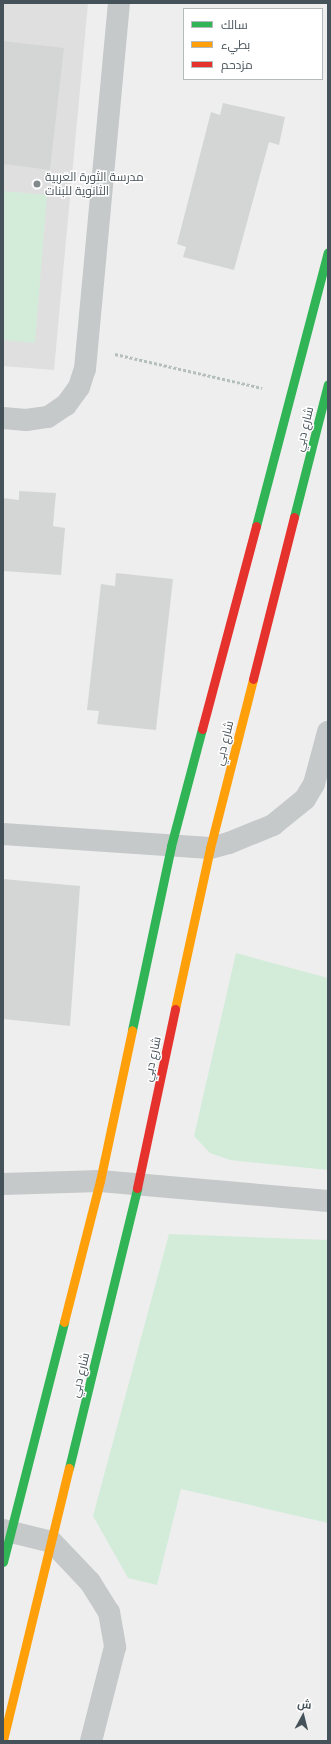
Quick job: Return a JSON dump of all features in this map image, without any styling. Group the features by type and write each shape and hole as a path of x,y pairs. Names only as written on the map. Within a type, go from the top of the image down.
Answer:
{"street":[{"path":"3,418 26,420 48,417 66,405 79,387 89,348 119,3"},
{"name":"شارع دبي","path":"3,1562 7,1530 100,1181 171,846 292,395 328,252"},
{"name":"شارع دبي","path":"3,1740 138,1184 210,848 328,384"},
{"path":"3,834 210,848 253,835 273,825 304,799 314,784 328,732"},
{"path":"3,1184 100,1181 328,1201"},
{"path":"7,1530 52,1542 90,1582 109,1612 115,1647 91,1741"}],"path":[{"path":"89,348 292,395"}],"shaded area":[{"name":"مدرسة الثورة العربية الثانوية للبنات","path":"3,3 88,3 54,370 3,366"}],"green space":[{"path":"3,191 47,195 35,343 3,340"},
{"path":"236,953 328,978 328,1170 230,1160 210,1153 194,1136"},
{"path":"169,1234 328,1240 328,1523 181,1489 157,1585 128,1578 93,1516"}],"building":[{"path":"3,41 64,48 50,170 3,164"},
{"path":"223,103 285,117 279,145 269,142 234,270 183,257 186,247 177,244 211,112 220,115"},
{"path":"19,491 56,493 53,526 65,528 61,575 3,571 3,498 19,500"},
{"path":"116,573 173,579 156,730 97,724 99,711 87,710 101,584 115,586"},
{"path":"3,879 80,886 70,1026 3,1019"}],"traffic: fast":[{"path":"256,526 328,252"},
{"path":"294,517 328,384"},
{"path":"132,1030 171,846 202,729"},
{"path":"69,1468 137,1188"},
{"path":"3,1562 64,1322"}],"traffic: slow":[{"path":"175,1009 210,848 253,679"},
{"path":"64,1322 100,1181 132,1030"},
{"path":"3,1740 69,1468"}],"traffic: jam":[{"path":"253,679 294,517"},
{"path":"202,729 256,526"},
{"path":"137,1188 175,1009"}],"place":[{"name":"مدرسة الثورة العربية الثانوية للبنات","path":"37,184"}]}
